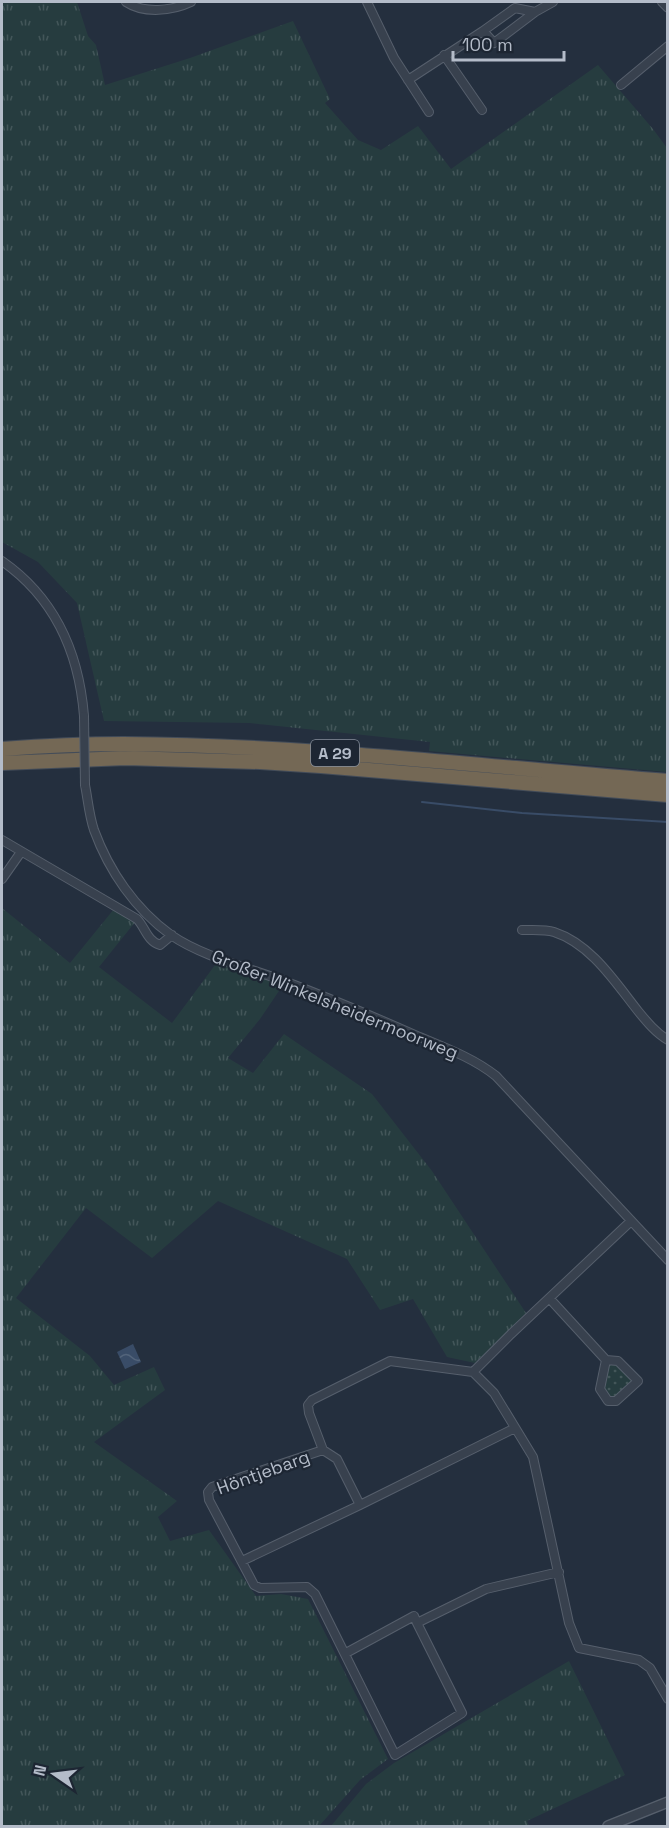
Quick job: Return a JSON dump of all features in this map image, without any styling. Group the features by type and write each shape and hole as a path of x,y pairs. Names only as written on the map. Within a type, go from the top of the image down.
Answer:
{"highway":[{"name":"A 29","path":"2,749 123,744 316,751 668,781"},
{"name":"A 29","path":"2,763 126,758 260,762 668,795"}],"street":[{"path":"126,2 132,6 157,10 180,7 191,2"},
{"path":"367,2 394,58 429,112"},
{"path":"483,31 494,43 535,12 553,2"},
{"path":"662,2 668,8"},
{"path":"408,80 515,8 535,12"},
{"path":"621,85 668,46"},
{"path":"444,55 482,110"},
{"name":"Großer Winkelsheidermoorweg","path":"2,561 16,571 43,598 64,632 82,690 85,785 94,830 121,885 137,904 172,935 194,947 334,1000 484,1066 496,1076 668,1260"},
{"path":"2,840 136,919 143,925 153,943 160,945 172,935"},
{"path":"2,879 21,852"},
{"path":"522,930 552,931 575,941 601,965 661,1037 668,1040"},
{"path":"631,1221 473,1372 494,1393 533,1457 569,1623 579,1648 639,1660 650,1668 668,1699"},
{"path":"550,1299 606,1360 618,1361 638,1381 616,1401 608,1401 600,1389 606,1360"},
{"name":"Höntjebarg","path":"360,1505 337,1459 323,1450 309,1413 308,1404 390,1361 473,1372"},
{"path":"242,1561 515,1428"},
{"name":"Höntjebarg","path":"323,1450 212,1487 208,1492 208,1500 254,1585 260,1588 307,1587 315,1594 395,1755 462,1713 417,1623"},
{"path":"345,1653 414,1616 417,1623 486,1589 559,1572"},
{"path":"608,1827 668,1802"}],"green space":[{"path":"2,2 77,2 88,36 96,45 105,85 190,58 293,21 330,99 325,103 358,140 381,150 418,126 451,169 598,65 667,148 667,772 429,751 430,742 250,723 104,721 77,603 38,562 2,542"},
{"path":"2,908 70,963 114,909 136,921 99,967 172,1023 218,961 283,985 260,1019 228,1058 253,1073 284,1034 372,1094 432,1171 526,1313 475,1363 447,1357 413,1299 380,1310 347,1259 218,1201 152,1258 86,1208 16,1298 90,1356 114,1385 154,1367 165,1390 94,1442 177,1501 158,1517 170,1541 209,1530 256,1596 281,1594 308,1599 388,1759 360,1780 319,1826 2,1826"},
{"path":"609,1363 619,1365 629,1378 632,1378 632,1382 625,1390 611,1400 605,1394"},
{"path":"569,1661 625,1775 527,1821 529,1826 331,1826 366,1784 394,1763"}],"water":[{"path":"133,1344 141,1362 125,1369 117,1352"}],"waterway":[{"path":"422,802 522,813 668,822"}]}
